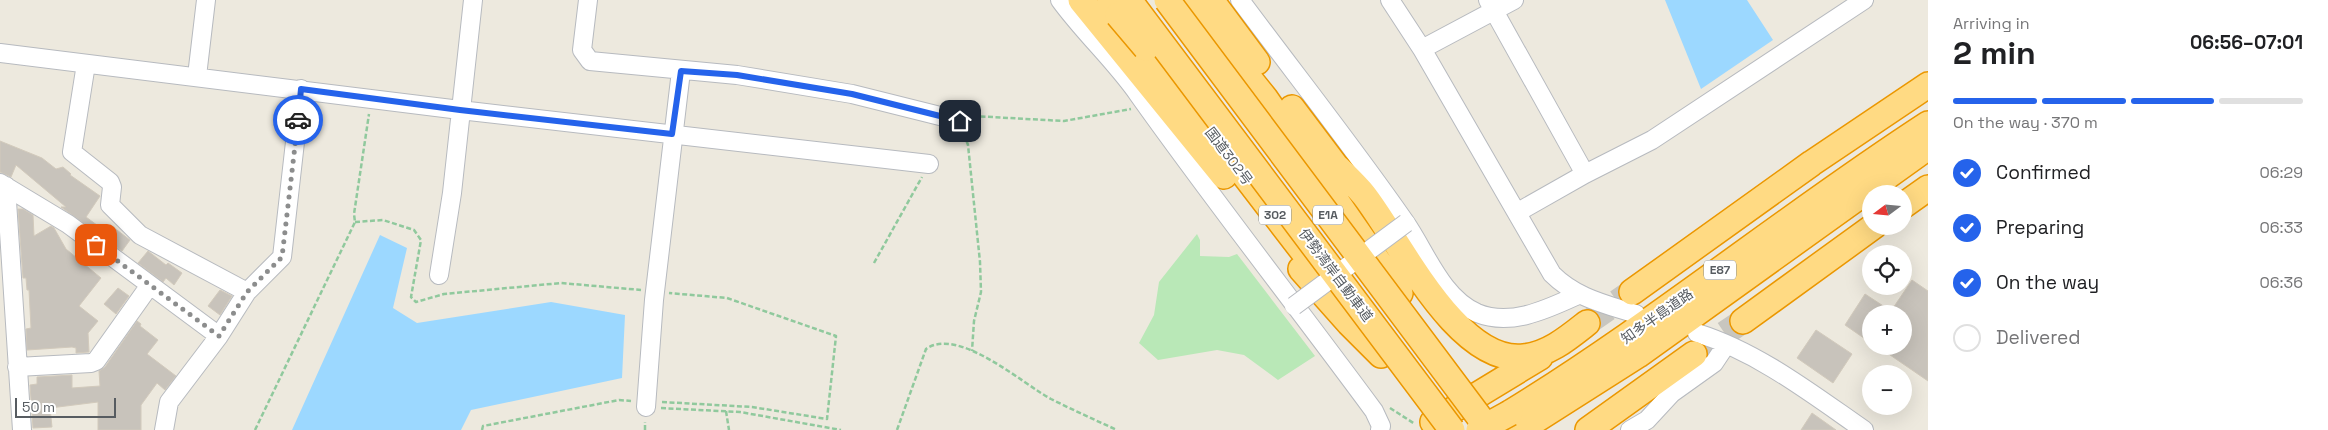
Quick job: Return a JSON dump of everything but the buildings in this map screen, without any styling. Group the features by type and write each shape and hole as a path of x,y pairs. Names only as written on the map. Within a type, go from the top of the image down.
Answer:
{"highway":[{"path":"1081,0 1312,282 1381,355"},
{"path":"1105,0 1318,249"},
{"name":"国道302号","path":"1110,0 1436,427"},
{"name":"伊勢湾岸自動車道","path":"1129,0 1318,249 1436,427"},
{"name":"E1A","path":"1167,0 1489,430"},
{"path":"1178,0 1258,122"},
{"path":"1186,0 1265,98 1359,231 1398,290 1476,395 1513,426"},
{"path":"1211,0 1335,165 1364,195 1456,326 1476,344 1504,357 1525,357 1554,348"},
{"path":"1634,303 1812,162 1928,85"},
{"name":"知多半島道路","path":"1513,426 1626,338 1862,167 1928,124"},
{"name":"知多半島道路","path":"1479,430 1513,426 1638,354 1928,147"},
{"path":"1335,165 1359,231"},
{"path":"1912,199 1928,188"},
{"path":"1743,321 1862,235"},
{"path":"1436,427 1476,395 1554,348 1587,323"},
{"path":"1588,430 1696,344"}],"street":[{"path":"197,76 206,0"},
{"path":"439,275 452,193 473,0"},
{"path":"588,0 582,50 590,61 737,75 852,94 960,121"},
{"path":"1060,0 1138,93 1366,401 1381,426 1380,430"},
{"path":"1240,0 1406,223 1446,288 1458,300 1476,312 1496,319 1512,318 1545,310 1578,295"},
{"path":"1390,0 1422,49 1518,212 1552,274 1578,295 1634,303"},
{"path":"1422,49 1491,5 1514,0"},
{"path":"1518,212 1585,174 1652,140 1861,1"},
{"path":"1491,5 1585,174"},
{"path":"0,54 197,76 460,110 929,164"},
{"path":"86,64 72,152 110,182 112,187 110,205 140,234 247,292"},
{"path":"646,403 655,292 672,134 681,71"},
{"path":"164,430 169,402 219,336 247,292 282,257 301,89"},
{"path":"3,184 68,224 219,336"},
{"path":"3,184 22,430"},
{"path":"1294,306 1406,223"},
{"path":"17,367 91,364 96,361 150,285"},
{"path":"1696,344 1726,345 1786,376 1864,430"},
{"path":"1630,430 1647,420 1672,393 1714,363 1726,345"}],"path":[{"path":"256,430 355,222 354,214 372,98"},
{"path":"972,351 974,321 980,292 980,262 968,145 960,121 973,116 1064,121 1146,106"},
{"path":"874,263 929,164"},
{"path":"355,222 383,220 414,230 422,240 410,297 416,302 444,294 561,283 727,298 836,336 828,419 752,407 646,403"},
{"path":"897,430 926,350 941,343 972,351 1022,378 1049,398 1117,430"},
{"path":"482,430 483,426 619,400 726,411 841,430"},
{"path":"1366,401 1378,400 1436,427"},
{"path":"726,411 729,430"}],"green space":[{"path":"1197,234 1200,240 1200,256 1229,257 1237,254 1315,356 1278,380 1244,355 1217,350 1158,360 1139,343 1154,315 1159,282"}],"water":[{"path":"1665,0 1747,0 1773,40 1701,89"},
{"path":"380,235 407,248 393,308 417,323 551,302 625,315 622,378 471,410 461,430 292,430"}],"tunnel":[{"path":"1587,323 1630,293"},
{"path":"1694,354 1743,321"}],"way so far":[{"path":"96,245 219,336 245,298 247,292 282,257 298,120"}],"route":[{"path":"298,120 301,89 460,110 672,134 681,71 737,75 852,94 960,121"}]}
